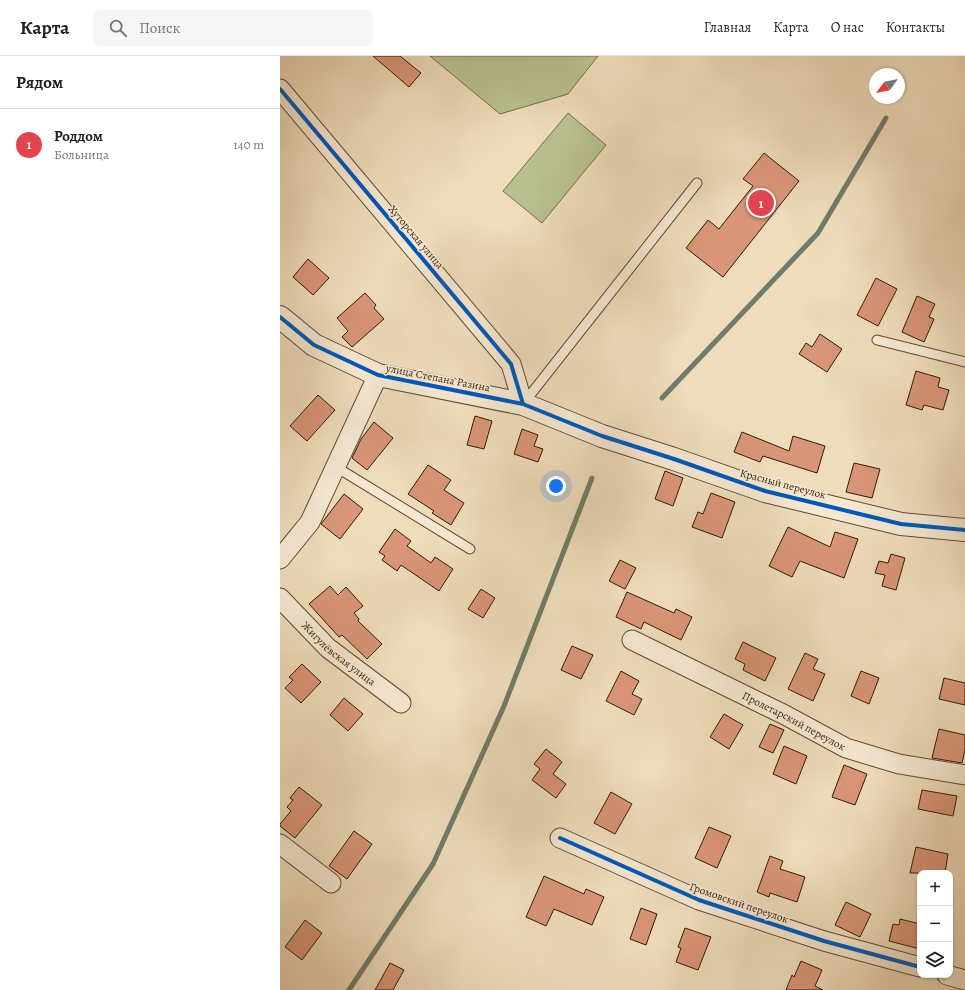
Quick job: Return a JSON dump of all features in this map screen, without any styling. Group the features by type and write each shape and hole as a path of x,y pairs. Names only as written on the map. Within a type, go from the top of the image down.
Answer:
{"street":[{"name":"Хуторская улица","path":"280,89 511,364 523,404"},
{"name":"улица Степана Разина","path":"280,317 314,345 378,375 523,404 602,436"},
{"path":"280,559 310,522 378,375"},
{"name":"Красный переулок","path":"602,436 674,459 764,491 901,524 965,530"},
{"name":"Жигулёвская улица","path":"280,598 328,648 401,703"},
{"name":"Пролетарский переулок","path":"632,640 785,715 846,748 899,764 965,775"},
{"name":"Громовский переулок","path":"560,838 699,900 824,941 917,966"},
{"path":"280,844 331,883"},
{"path":"953,977 965,980"}],"lane":[{"path":"523,404 697,183"},
{"path":"877,340 965,362"},
{"path":"336,467 470,549"}],"green space":[{"path":"430,56 598,56 568,94 500,114"},
{"path":"568,113 606,145 542,223 503,191"}],"building":[{"path":"373,56 400,56 421,73 409,87"},
{"path":"764,153 799,181 723,277 686,248 708,220 719,229 753,186 743,179"},
{"path":"308,259 329,278 313,295 293,277"},
{"path":"876,278 897,289 878,326 857,315"},
{"path":"365,293 376,305 374,308 384,319 352,347 342,337 348,331 337,318"},
{"path":"917,296 935,304 929,317 934,319 924,342 902,332"},
{"path":"820,334 842,349 827,372 799,354 806,343 812,347"},
{"path":"916,371 940,378 938,387 949,390 943,410 924,405 922,410 906,405"},
{"path":"318,395 335,410 307,441 290,426"},
{"path":"475,416 492,421 484,449 467,445"},
{"path":"374,422 393,438 367,470 352,458 361,439"},
{"path":"522,429 538,435 534,446 543,449 538,462 514,454"},
{"path":"742,432 789,451 793,436 825,446 817,473 763,456 760,462 734,452"},
{"path":"854,463 880,469 872,498 846,492"},
{"path":"428,465 451,480 444,490 464,503 451,525 432,513 434,511 408,494"},
{"path":"665,471 683,478 673,506 655,499"},
{"path":"711,493 735,502 722,538 692,527 698,512 703,514"},
{"path":"344,494 363,509 340,539 321,524"},
{"path":"788,527 830,547 835,532 858,539 844,578 800,561 792,577 769,566"},
{"path":"395,529 411,541 407,546 431,563 435,557 453,569 439,591 401,565 397,571 382,560 385,556 379,552"},
{"path":"891,554 905,558 896,590 882,586 885,575 875,573 879,561 888,563"},
{"path":"620,560 636,568 625,589 609,581"},
{"path":"330,586 338,595 346,587 363,606 354,613 359,619 358,621 382,644 367,659 342,635 339,637 309,604"},
{"path":"481,589 495,598 483,618 468,609"},
{"path":"627,592 674,613 676,609 692,617 681,640 644,622 641,629 616,617"},
{"path":"743,642 776,658 765,681 743,670 745,664 735,659"},
{"path":"572,646 593,655 581,679 561,670"},
{"path":"805,653 818,659 813,669 825,674 813,701 788,689"},
{"path":"302,664 321,682 301,703 285,688 293,680 289,677"},
{"path":"621,671 639,681 632,694 642,699 634,715 606,701"},
{"path":"861,671 879,678 869,704 851,696"},
{"path":"944,678 965,683 965,705 939,699"},
{"path":"344,698 363,714 348,731 330,715"},
{"path":"724,714 743,725 729,749 710,737"},
{"path":"770,724 784,730 773,753 759,747"},
{"path":"939,729 965,735 965,750 962,763 932,758"},
{"path":"784,746 807,756 796,784 773,774"},
{"path":"546,749 562,762 553,774 566,784 556,798 532,780 540,769 534,764"},
{"path":"844,765 867,774 855,805 832,797"},
{"path":"299,787 322,805 295,838 280,826 280,824 291,811 287,807 293,800 290,798"},
{"path":"922,790 957,796 953,816 918,809"},
{"path":"611,792 632,804 615,834 594,823"},
{"path":"709,827 731,836 717,868 695,858"},
{"path":"354,831 372,844 347,879 329,866"},
{"path":"916,847 948,854 945,870 917,870 917,873 910,873"},
{"path":"770,856 783,861 780,869 805,877 797,902 770,893 769,897 757,892"},
{"path":"544,876 584,894 586,889 604,897 592,925 554,909 546,926 526,917"},
{"path":"846,902 871,914 860,937 835,925"},
{"path":"641,908 657,914 646,945 630,939"},
{"path":"900,919 917,923 917,948 889,941 893,924 899,925"},
{"path":"305,920 322,933 302,960 285,947"},
{"path":"685,928 711,937 698,970 676,962 681,948 678,947"},
{"path":"801,961 822,970 815,986 823,990 786,990 792,975 794,977"},
{"path":"390,963 404,970 393,990 375,990"}],"waterway":[{"path":"662,398 818,233 886,118"},
{"path":"349,990 433,864 504,706 592,478"}],"cycle path":[{"path":"280,89 511,364 523,404"},
{"path":"280,317 314,345 378,375 523,404 602,436 674,459 765,491 901,524 965,530"},
{"path":"560,838 699,900 824,941 917,966"}],"place":[{"name":"Роддом","path":"761,203"}]}
